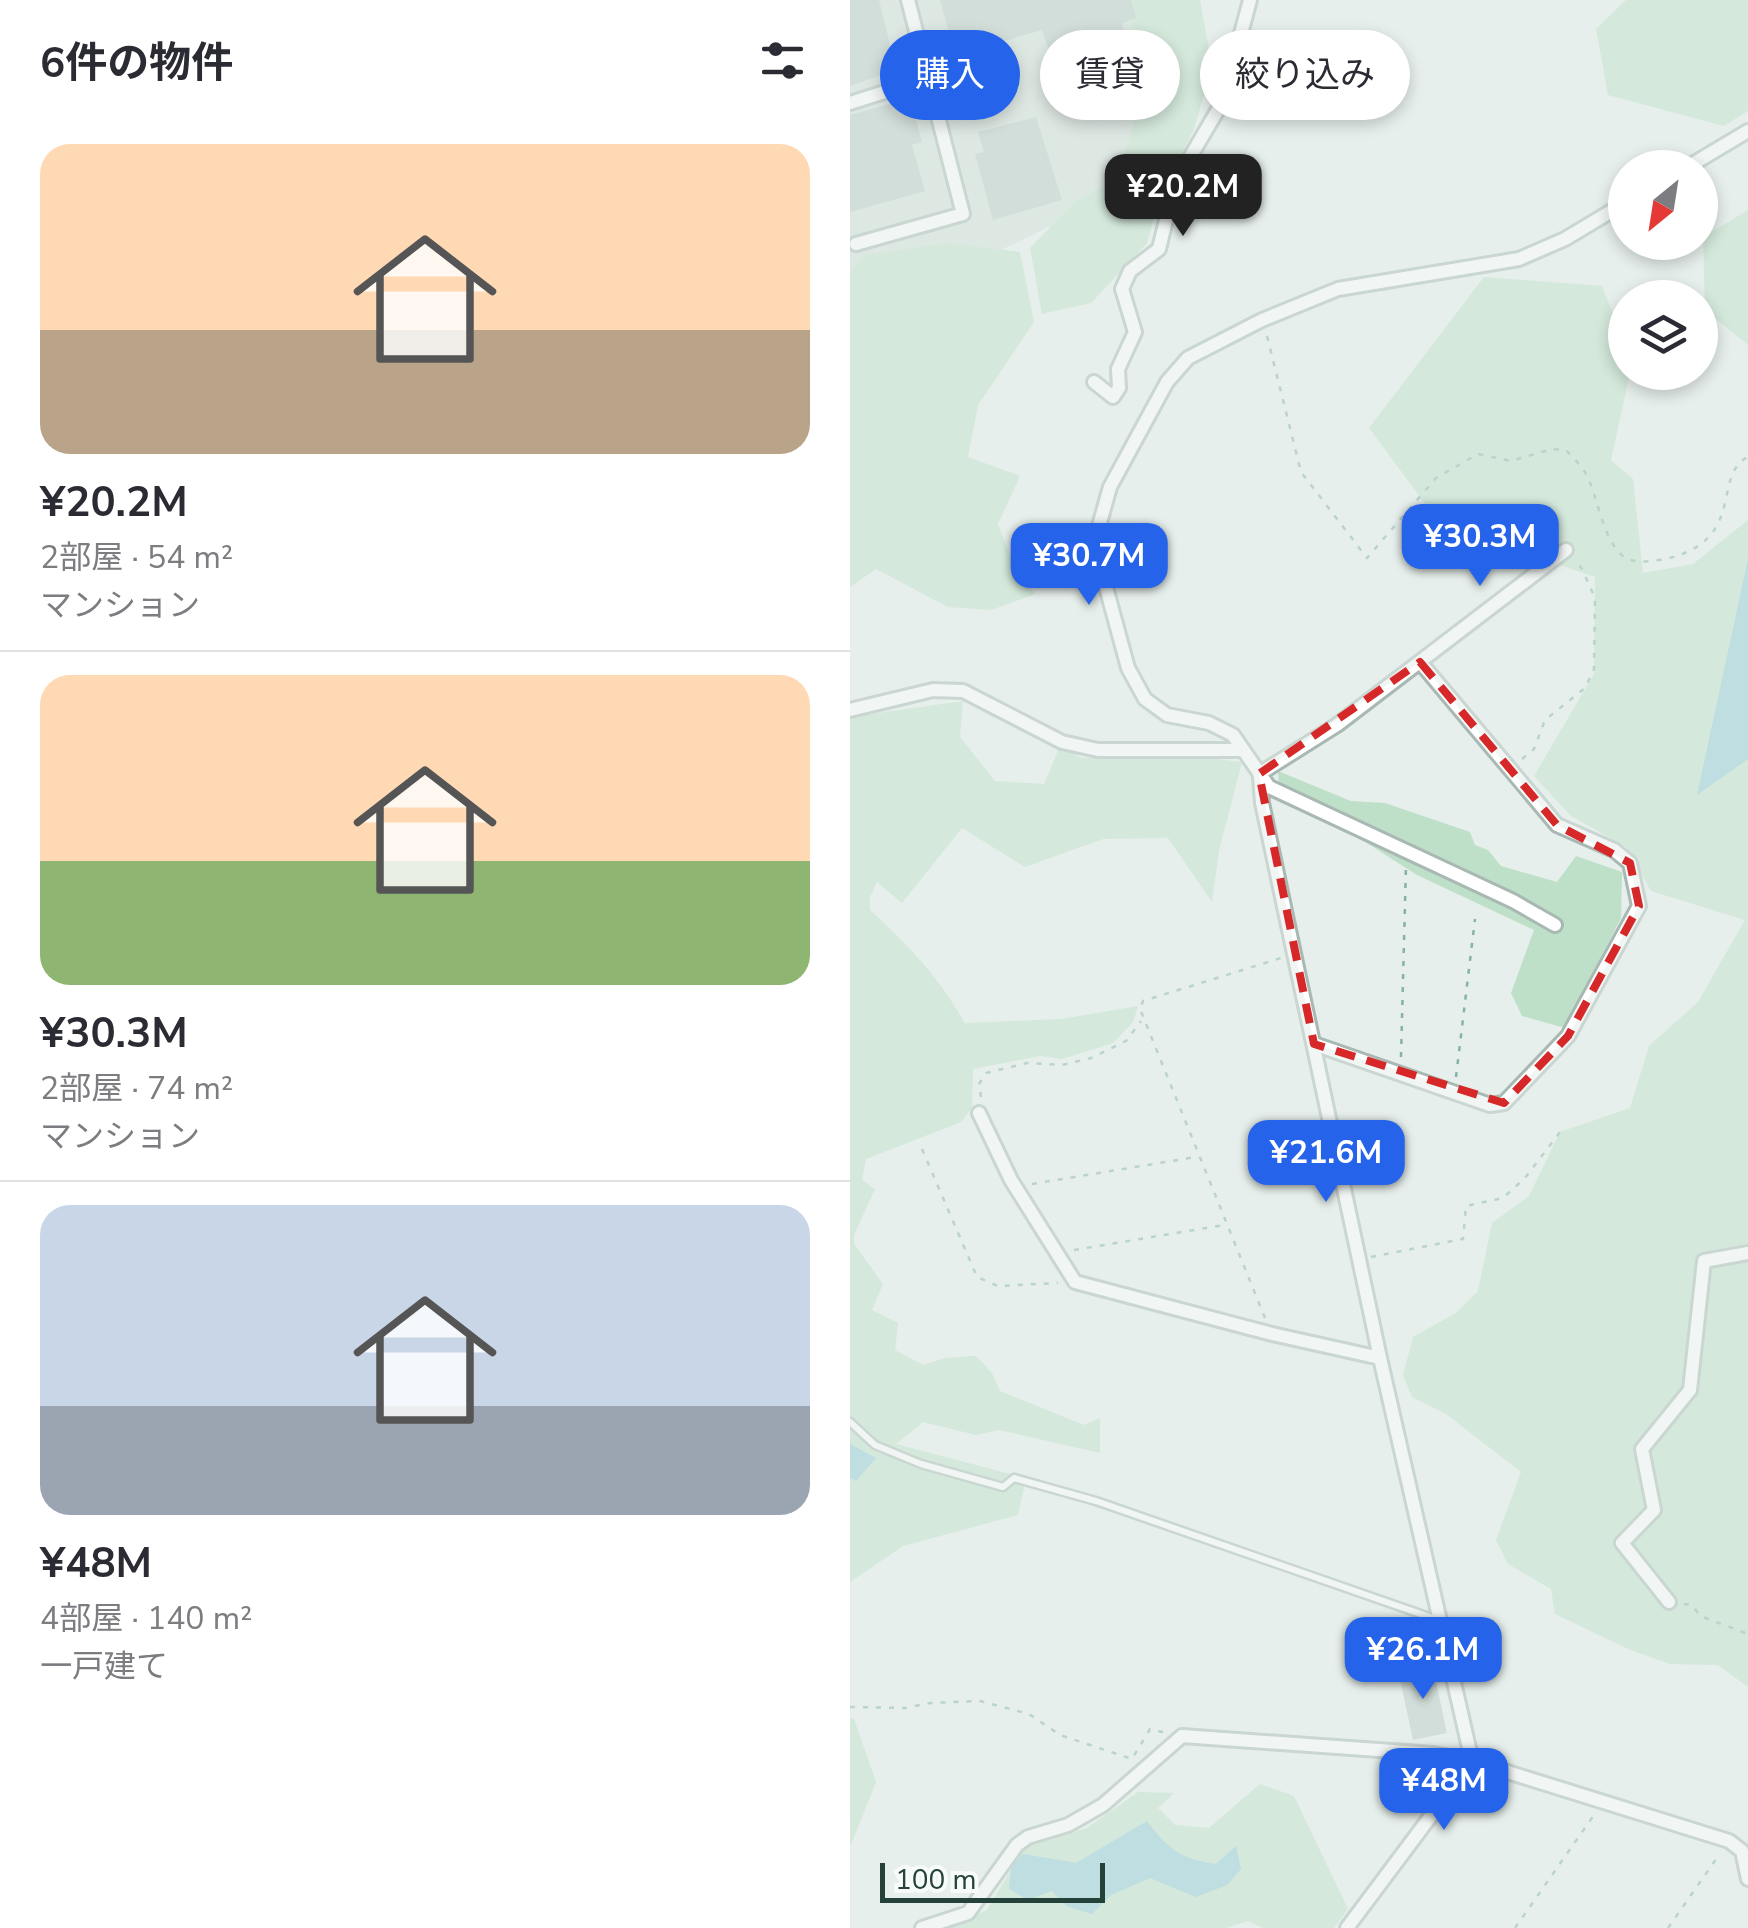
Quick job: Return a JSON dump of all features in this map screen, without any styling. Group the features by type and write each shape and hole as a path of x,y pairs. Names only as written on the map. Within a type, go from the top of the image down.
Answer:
{"street":[{"path":"908,0 916,30"},
{"path":"1094,382 1113,397 1119,388 1118,370 1135,332 1122,290 1130,271 1159,249 1175,183 1223,101 1250,0"},
{"path":"850,103 880,94"},
{"path":"856,244 964,214 940,120"},
{"path":"1716,150 1748,131"},
{"path":"1555,925 1269,787 1233,735 1208,723 1168,715 1145,698 1128,668 1118,634 1100,564 1099,526 1110,487 1167,382 1188,358 1262,320 1338,289 1541,252 1608,213"},
{"path":"1259,774 1337,725 1566,550"},
{"path":"1314,1044 1490,1105 1504,1103 1568,1036 1639,906 1630,863 1614,850 1557,825 1420,662"},
{"path":"850,710 933,690 963,691 1062,742 1098,750 1242,750"},
{"path":"1259,774 1262,804 1380,1358 1472,1762 1347,1928"},
{"path":"979,1113 1015,1187 1075,1282 1380,1358"},
{"path":"1669,1602 1622,1543 1654,1510 1642,1449 1690,1390 1704,1262 1748,1253"},
{"path":"922,1928 968,1913 1016,1846 1028,1837 1068,1825 1103,1804 1182,1736 1434,1754 1472,1762 1729,1841 1742,1851 1748,1879"}],"lane":[{"path":"850,1422 875,1445 921,1464 1003,1487 1014,1478 1096,1502 1442,1622"}],"path":[{"path":"1262,320 1301,472 1366,558 1436,478 1478,454 1511,461 1552,449 1566,450 1586,474 1599,513 1616,548 1626,558 1649,561 1683,555 1720,533 1732,508 1732,475 1748,456"},
{"path":"1508,769 1534,749 1544,720 1586,688 1594,669 1594,598 1582,569 1566,550"},
{"path":"1401,1073 1407,852"},
{"path":"1454,1093 1475,919"},
{"path":"1272,1334 1142,1020 1143,1001 1295,953"},
{"path":"979,1113 979,1084 986,1073 1027,1063 1062,1064 1091,1058 1126,1041 1142,1020"},
{"path":"1360,1259 1463,1240 1466,1206 1503,1198 1560,1132"},
{"path":"922,1149 976,1276 998,1286 1075,1282"},
{"path":"1015,1187 1199,1157"},
{"path":"1056,1252 1226,1224"},
{"path":"1669,1602 1692,1604 1700,1616 1748,1634"},
{"path":"850,1707 905,1708 980,1701 1029,1714 1060,1736 1132,1758 1150,1729 1182,1736"},
{"path":"1514,1928 1605,1800"},
{"path":"1668,1928 1729,1841"}],"highlighted area":[{"path":"1420,662 1557,825 1630,863 1639,906 1568,1036 1504,1103 1314,1044 1259,774"}],"shaded area":[{"path":"850,0 1160,0 1156,30 1040,30 1040,120 1143,120 1134,186 982,259 850,286"}],"green space":[{"path":"1132,0 1200,0 1205,30 1200,30 1200,108 1194,129 1160,196 1147,243 1091,303 1042,314 1030,248 1076,201 1118,181 1134,120 1180,120 1180,30 1132,30"},
{"path":"1626,0 1748,0 1748,111 1724,126 1608,95 1596,29"},
{"path":"1748,210 1748,345 1718,321 1718,280 1704,280 1704,260 1718,260 1718,228"},
{"path":"948,243 1020,252 1034,322 978,405 968,457 1020,476 998,524 1013,562 1035,594 991,610 948,607 876,569 850,587 850,273 865,255"},
{"path":"1484,277 1602,286 1608,301 1608,390 1626,390 1611,460 1633,479 1643,573 1693,564 1748,520 1748,1687 1718,1665 1670,1664 1555,1614 1551,1589 1508,1564 1496,1540 1521,1472 1446,1414 1412,1397 1403,1375 1413,1337 1456,1313 1478,1291 1492,1223 1529,1196 1560,1132 1630,1108 1649,1046 1698,1002 1745,920 1651,891 1626,847 1571,816 1534,776 1594,674 1595,577 1441,525 1369,428"},
{"path":"963,701 960,737 995,781 1044,784 1060,746 1082,758 1180,755 1242,762 1219,851 1212,902 1168,838 1103,839 1025,867 962,828 902,903 877,882 870,897 870,910 922,963 965,1023 1061,1019 1138,1006 1133,1022 1113,1043 1062,1059 1040,1056 973,1069 972,1108 961,1122 866,1159 862,1180 875,1189 854,1235 854,1244 883,1284 872,1310 898,1323 895,1350 923,1365 945,1358 976,1356 992,1373 1000,1391 1084,1425 1100,1418 1100,1453 999,1430 976,1435 923,1422 896,1444 1026,1478 1018,1515 903,1546 850,1582 850,717"},
{"path":"1278,771 1351,801 1385,803 1470,832 1475,845 1488,850 1501,866 1557,882 1576,856 1622,872 1621,918 1565,1028 1522,1016 1511,993 1534,930 1417,875 1279,787"},
{"path":"850,1718 854,1719 876,1782 850,1847"},
{"path":"1260,1784 1294,1796 1348,1909 1334,1928 1263,1928 1248,1921 1226,1928 948,1928 987,1910 1025,1847 1087,1828 1138,1792 1174,1793 1158,1808 1175,1825 1209,1828"}],"water":[{"path":"1748,559 1748,759 1697,795"},
{"path":"850,1444 876,1458 856,1481 850,1478"},
{"path":"1147,1821 1169,1846 1193,1859 1216,1864 1236,1846 1241,1869 1227,1885 1196,1897 1150,1878 1111,1895 1092,1914 1066,1906 1052,1891 1028,1900 1009,1889 1011,1867 1023,1854 1076,1863"}],"building":[{"path":"850,0 879,0 886,30 880,30 880,76 850,86"},
{"path":"940,0 1131,0 1136,18 1122,23 1123,30 1040,30 1020,36 1020,30 948,30"},
{"path":"880,106 880,120 916,120 922,142 912,145 925,191 850,212 850,115"},
{"path":"1036,117 1062,200 993,220 975,154 984,152 978,132"},
{"path":"1422,1661 1425,1674 1434,1672 1447,1733 1413,1740 1400,1679 1407,1678 1405,1665"}]}
